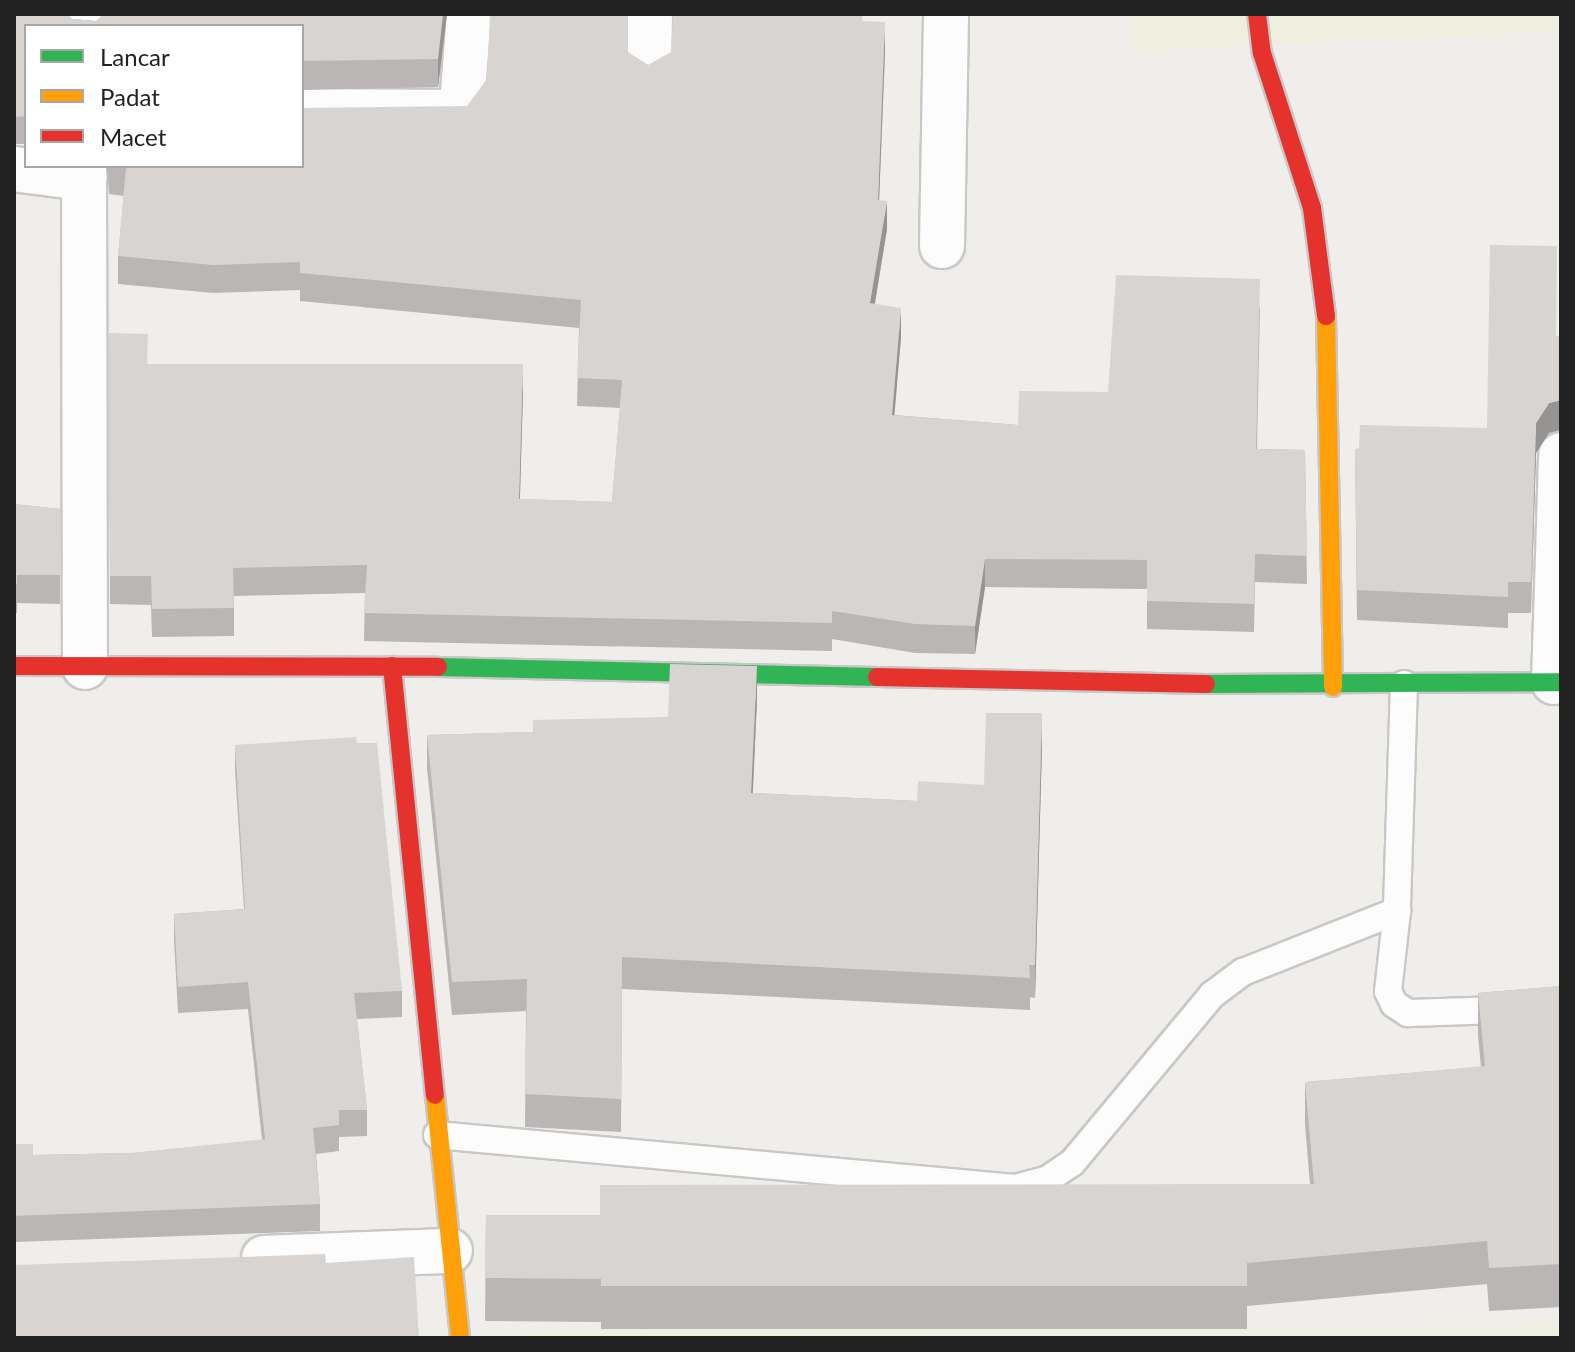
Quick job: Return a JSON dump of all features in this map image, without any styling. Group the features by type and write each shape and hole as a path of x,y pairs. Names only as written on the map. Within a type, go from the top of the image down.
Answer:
{"street":[{"path":"304,111 456,112 462,105 469,14"},
{"path":"649,68 650,14"},
{"path":"942,246 946,14"},
{"path":"1257,14 1262,53 1312,208 1328,333 1333,687"},
{"path":"14,169 84,172 85,667"},
{"path":"14,666 392,666 1333,687 1557,682 1561,455"},
{"path":"392,666 437,1135 460,1338"},
{"path":"216,1260 450,1251"}],"lane":[{"path":"1404,684 1397,911 1388,991 1394,1004 1408,1013 1561,1008"},
{"path":"437,1135 1015,1188 1048,1179 1072,1163 1212,995 1243,972 1397,911"}],"green space":[{"path":"1134,14 1561,14 1561,31 1134,51"},
{"path":"1561,1326 1561,1338 525,1338 525,1332"}],"building":[{"path":"14,14 68,14 72,19 96,21 104,14 443,14 438,59 304,61 304,24 24,24 24,116 14,117"},
{"path":"490,14 628,14 628,52 648,65 671,52 673,14 862,14 862,21 885,22 878,200 887,201 870,303 901,308 892,415 1018,425 1019,391 1108,392 1116,275 1260,279 1256,449 1305,450 1307,556 1255,554 1254,604 1147,601 1147,560 985,559 975,626 915,624 832,611 832,623 364,613 367,565 233,568 234,608 152,609 151,576 110,576 109,333 148,334 147,364 523,364 519,499 612,502 622,380 577,378 581,300 300,273 300,262 213,265 118,256 126,168 304,168 304,108 467,106 487,79"},
{"path":"1490,245 1557,246 1556,336 1561,336 1561,400 1549,403 1536,423 1531,582 1508,582 1508,597 1357,590 1355,449 1359,449 1360,425 1487,428"},
{"path":"14,504 60,509 60,575 17,575 17,584 14,584"},
{"path":"670,664 757,666 751,793 917,801 918,781 984,785 986,713 1042,713 1035,965 1029,965 1030,978 622,957 621,1099 525,1094 527,979 452,982 427,735 533,732 533,720 668,717"},
{"path":"356,737 357,743 377,743 402,991 354,993 367,1110 339,1110 339,1125 313,1128 320,1204 14,1216 14,1144 33,1144 33,1155 133,1153 265,1139 248,982 178,987 174,914 245,909 235,745"},
{"path":"1561,986 1561,1264 1489,1268 1487,1241 1247,1263 1247,1286 601,1286 601,1279 485,1278 486,1215 600,1215 600,1185 1314,1184 1305,1082 1485,1066 1478,993"},
{"path":"325,1254 326,1263 414,1257 419,1338 14,1338 14,1265"}],"traffic: fast":[{"path":"438,667 877,677"},
{"path":"1206,684 1561,682"}],"traffic: slow":[{"path":"1326,316 1333,687"},
{"path":"435,1095 460,1338"}],"traffic: jam":[{"path":"1257,14 1262,53 1312,208 1326,316"},
{"path":"14,666 438,667"},
{"path":"392,666 435,1095"},
{"path":"877,677 1206,684"}]}
